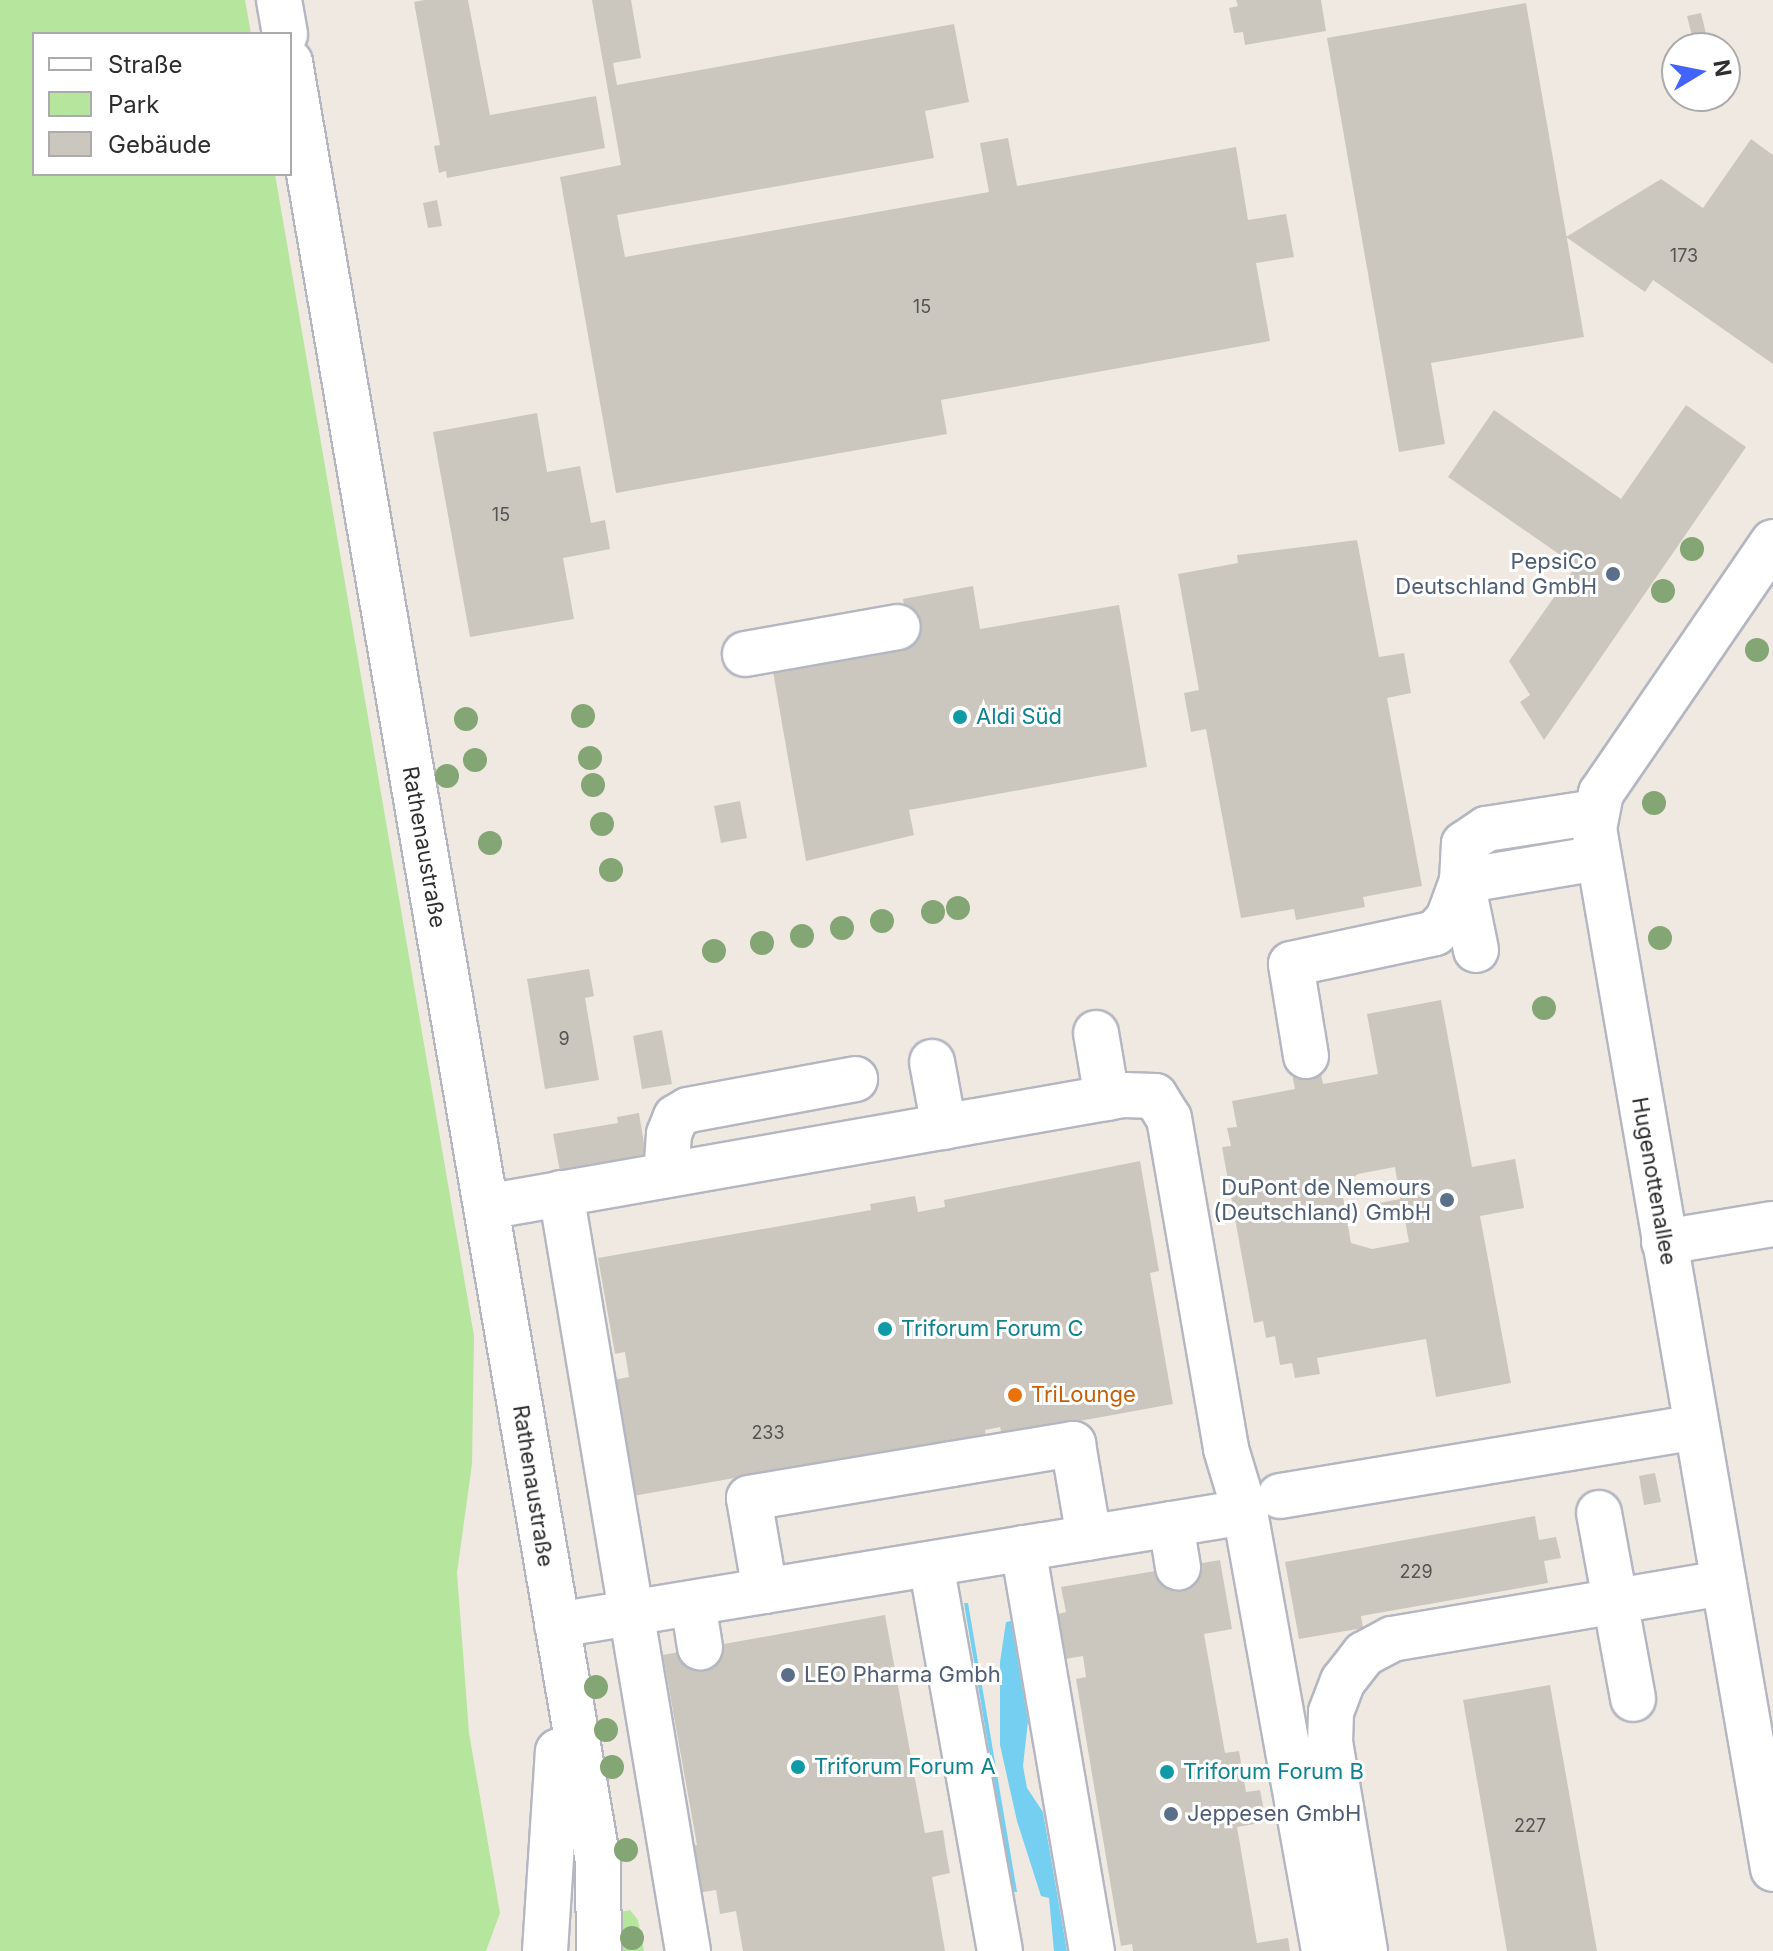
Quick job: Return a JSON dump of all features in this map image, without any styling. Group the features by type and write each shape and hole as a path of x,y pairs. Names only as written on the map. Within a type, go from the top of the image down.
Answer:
{"street":[{"path":"279,0 285,32"},
{"name":"Rathenaustraße","path":"292,74 598,1862 599,1951"},
{"name":"Hugenottenallee","path":"1773,542 1608,782 1596,812 1598,858 1773,1869"},
{"path":"745,654 898,627"},
{"path":"1476,950 1462,881 1464,844 1486,829 1596,812"},
{"path":"1462,881 1598,858"},
{"path":"1306,1056 1291,964 1435,933 1448,919 1462,881"},
{"path":"1096,1033 1107,1098"},
{"path":"932,1062 944,1127"},
{"path":"684,1172 669,1134 676,1117 688,1110 856,1088"},
{"path":"486,1207 1107,1098 1155,1096 1169,1118 1226,1449 1262,1504 1324,1951"},
{"path":"561,1193 688,1951"},
{"path":"1664,1242 1773,1224"},
{"path":"557,1629 632,1613 1171,1524 1262,1504 1696,1427"},
{"path":"765,1591 749,1498 1073,1444 1089,1538"},
{"path":"1599,1513 1633,1699"},
{"path":"1171,1524 1178,1567"},
{"path":"1023,1548 1092,1951"},
{"path":"931,1564 1000,1951"},
{"path":"1365,1951 1330,1742 1331,1712 1343,1681 1364,1654 1392,1639 1723,1583"},
{"path":"693,1603 700,1647"},
{"name":"Rathenaustraße","path":"545,1951 558,1802 557,1629"}],"green space":[{"path":"0,0 245,0 251,32 32,32 32,176 275,176 474,1336 472,1464 457,1573 469,1733 500,1913 486,1951 0,1951"},
{"path":"630,1910 638,1920 644,1951 617,1951 620,1912"}],"water":[{"path":"964,1603 968,1603 1017,1892 1013,1892"},
{"path":"1011,1621 1028,1721 1023,1766 1027,1788 1043,1812 1067,1951 1054,1951 1049,1898 1041,1896 1017,1821 1000,1745 1000,1662 1006,1622"}],"building":[{"path":"468,0 490,115 596,96 605,148 447,178 446,171 439,173 434,146 440,145 414,2"},
{"path":"592,0 631,0 641,58 613,63 617,85 954,24 969,102 925,111 934,158 617,215 625,257 989,192 980,143 1008,138 1017,186 1236,147 1248,220 1286,214 1294,257 1256,263 1270,341 941,400 947,434 616,493 560,177 621,165"},
{"path":"1236,0 1321,0 1326,31 1245,45 1243,32 1234,33 1229,8 1238,6"},
{"path":"1526,3 1584,337 1431,363 1445,444 1399,452 1327,38"},
{"path":"1701,13 1706,32 1691,32 1687,16"},
{"path":"1751,139 1773,155 1773,364 1653,280 1645,292 1566,237 1661,179 1703,208"},
{"path":"437,200 442,226 428,228 423,203"},
{"path":"1686,405 1746,447 1544,740 1520,702 1530,695 1509,661 1576,566 1448,477 1494,410 1621,499"},
{"path":"537,413 547,472 580,466 591,523 605,520 610,549 563,558 574,619 470,637 433,432"},
{"path":"1357,540 1379,657 1404,653 1411,693 1387,698 1422,886 1363,897 1365,907 1296,920 1294,909 1241,918 1206,729 1191,732 1184,693 1199,690 1178,574 1238,563 1237,555"},
{"name":"Aldi Süd","path":"973,586 980,629 1119,605 1147,767 909,810 914,835 806,861 772,666 911,641 903,599"},
{"path":"740,801 747,838 721,843 714,806"},
{"path":"589,969 594,996 585,998 599,1080 545,1089 527,979"},
{"path":"1441,1000 1472,1167 1515,1159 1524,1208 1480,1216 1511,1383 1436,1397 1426,1339 1317,1358 1320,1374 1295,1378 1292,1363 1280,1365 1275,1336 1266,1338 1263,1321 1254,1323 1222,1147 1231,1146 1227,1128 1237,1127 1232,1101 1295,1089 1292,1073 1320,1068 1323,1084 1378,1074 1367,1014","holes":["1395,1167 1400,1199 1369,1205 1372,1221 1404,1215 1409,1242 1372,1249 1351,1243 1341,1186 1358,1174"]},
{"path":"662,1030 672,1084 642,1089 633,1036"},
{"path":"639,1113 647,1162 561,1177 553,1134 618,1123 617,1117"},
{"name":"Triforum Forum C","path":"1140,1161 1159,1271 1150,1273 1173,1404 1002,1435 1000,1427 985,1430 988,1447 915,1451 914,1446 633,1496 613,1380 629,1377 625,1352 615,1354 598,1258 871,1210 870,1204 915,1196 918,1212 945,1207 944,1200"},
{"path":"1655,1473 1661,1502 1644,1505 1639,1476"},
{"path":"1535,1516 1539,1540 1556,1537 1561,1558 1544,1561 1548,1583 1361,1616 1363,1628 1299,1639 1285,1562"},
{"name":"Triforum Forum B","path":"1220,1560 1232,1629 1204,1634 1225,1753 1239,1751 1246,1792 1260,1790 1266,1822 1237,1827 1257,1943 1288,1938 1290,1951 1133,1951 1132,1944 1121,1946 1076,1679 1086,1677 1083,1656 1065,1659 1058,1614 1066,1612 1061,1587"},
{"name":"Triforum Forum A","path":"885,1615 925,1833 943,1830 950,1873 932,1877 945,1951 743,1951 736,1911 720,1914 716,1890 697,1893 689,1846 697,1845 663,1655"},
{"path":"1550,1685 1597,1951 1507,1951 1463,1700"}],"place":[{"name":"PepsiCo Deutschland GmbH","path":"1613,574"},
{"name":"Aldi Süd","path":"960,717"},
{"name":"DuPont de Nemours (Deutschland) GmbH","path":"1447,1200"},
{"name":"Triforum Forum C","path":"885,1329"},
{"name":"TriLounge","path":"1015,1395"},
{"name":"LEO Pharma Gmbh","path":"788,1675"},
{"name":"Triforum Forum A","path":"798,1767"},
{"name":"Triforum Forum B","path":"1167,1772"},
{"name":"Jeppesen GmbH","path":"1171,1814"}]}
